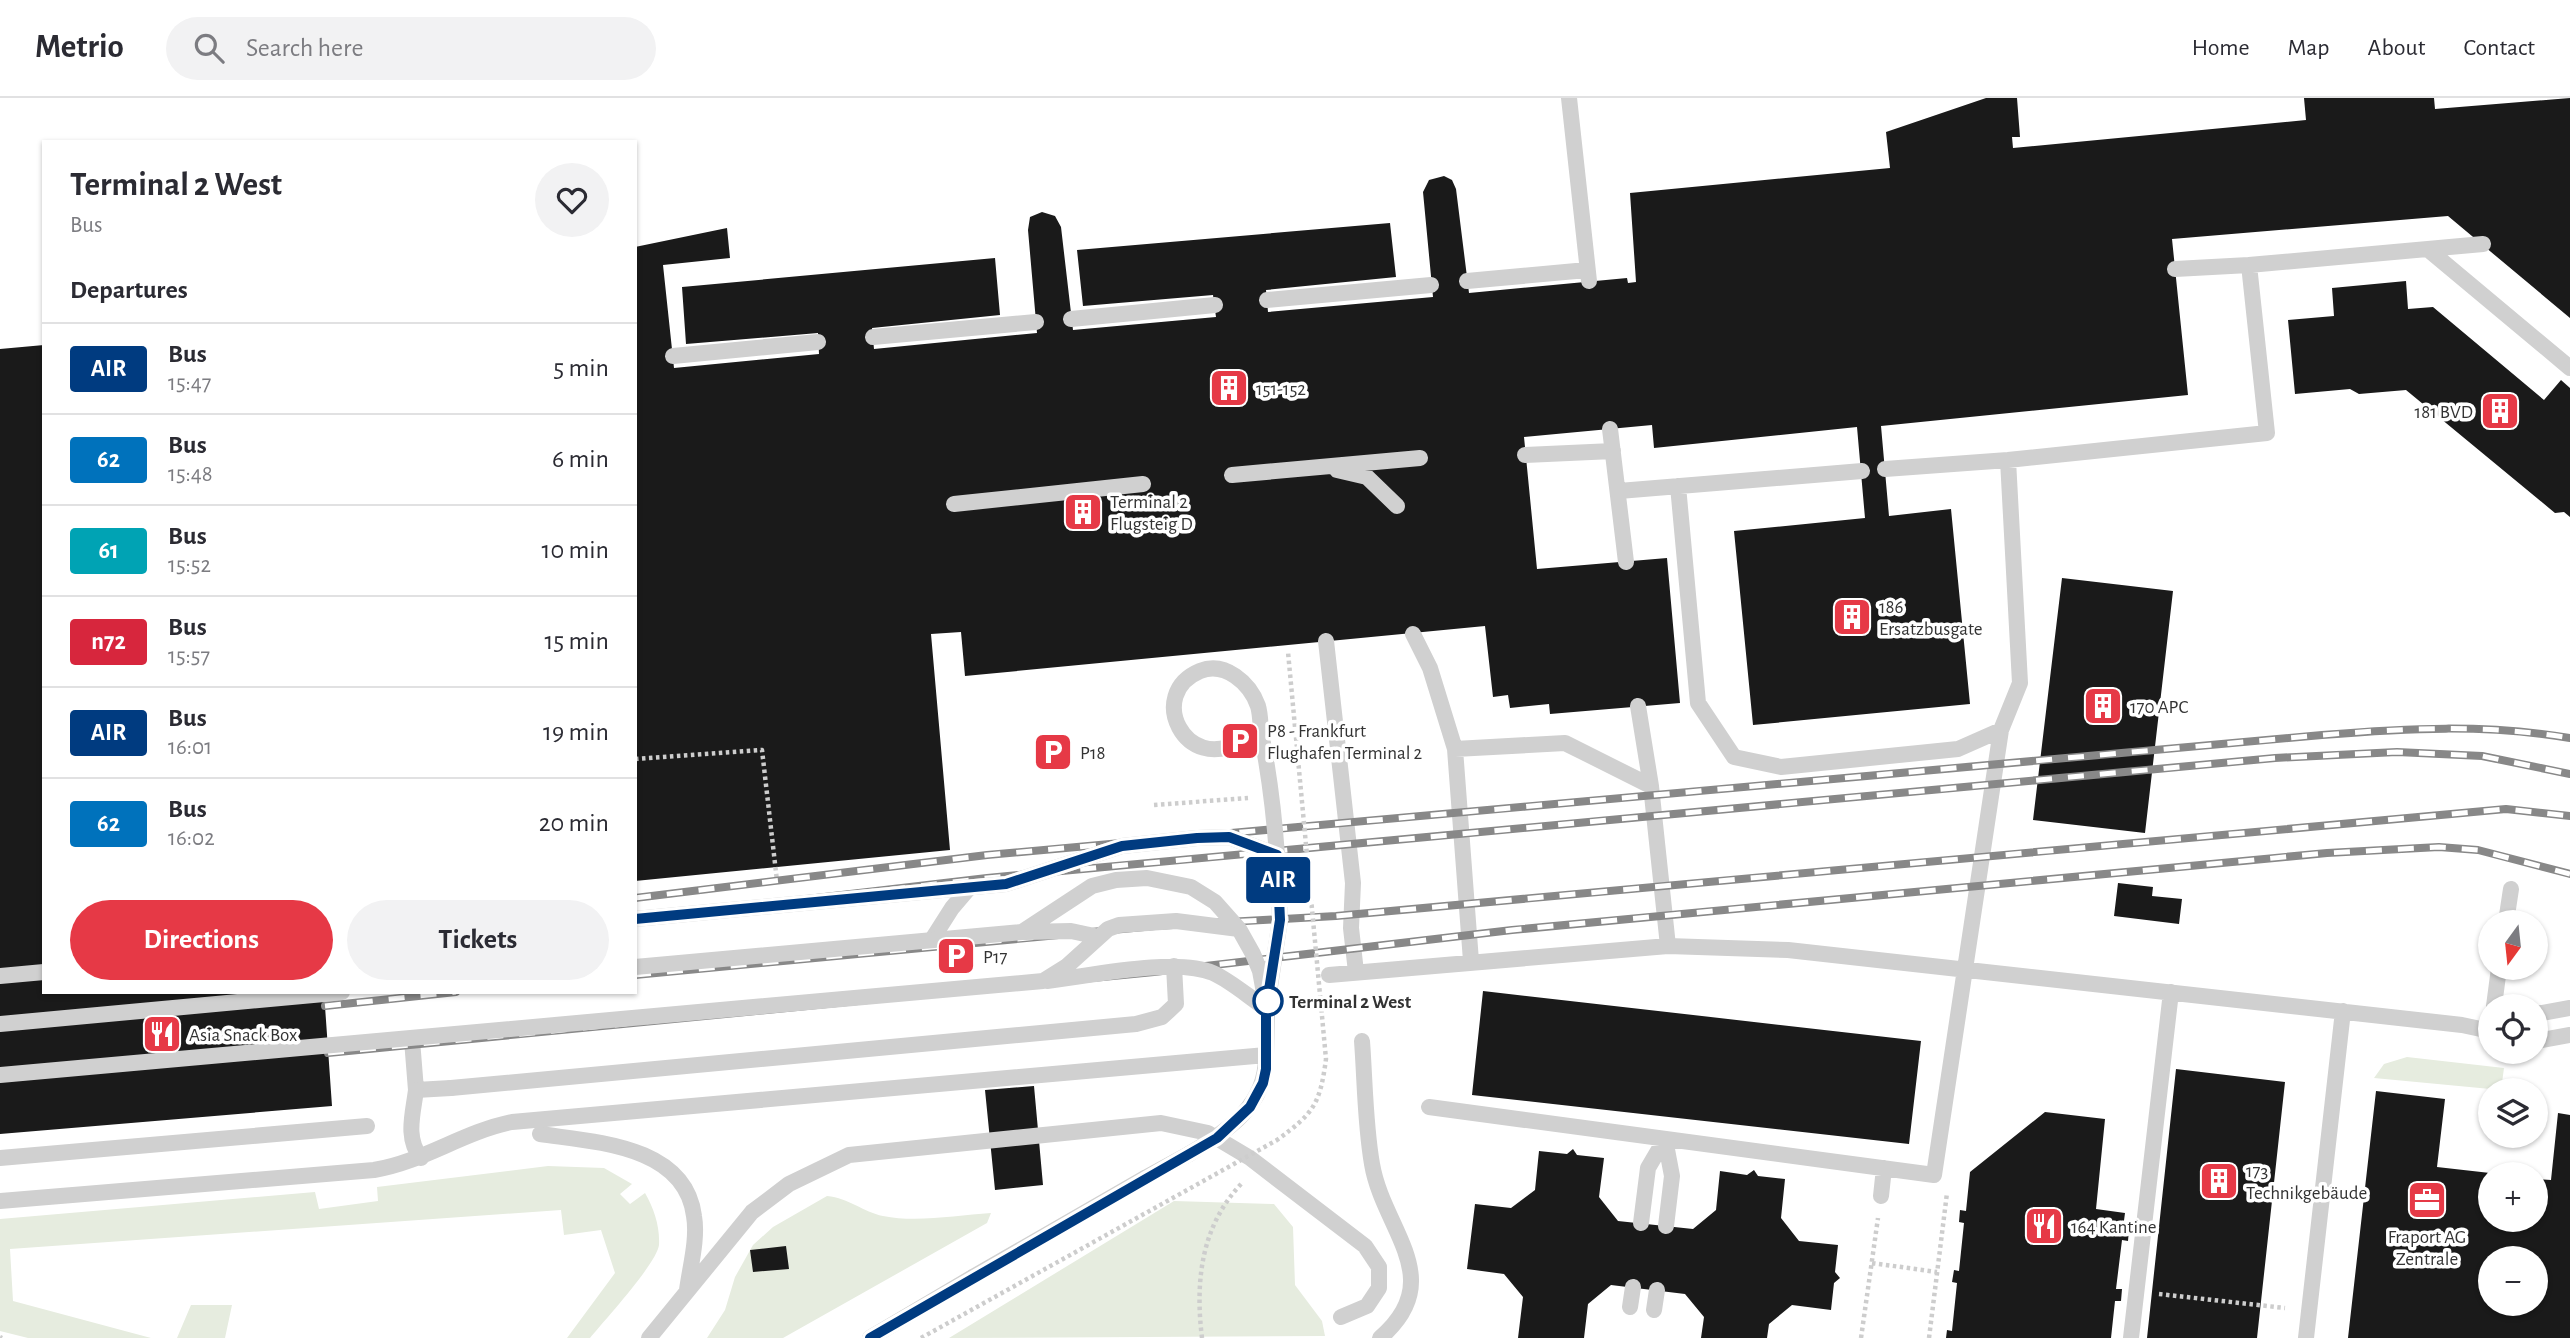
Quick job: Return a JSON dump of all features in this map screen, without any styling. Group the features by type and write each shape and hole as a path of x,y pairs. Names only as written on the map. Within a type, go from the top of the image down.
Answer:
{"lane":[{"path":"1467,281 1588,276 1569,98"},
{"path":"2175,270 2430,251 2483,244"},
{"path":"2430,251 2570,368"},
{"path":"1885,469 2008,460 2267,433 2249,265"},
{"path":"1267,300 1432,285"},
{"path":"1071,319 1215,305"},
{"path":"873,337 1036,322"},
{"path":"673,356 818,342"},
{"path":"1610,429 1626,562"},
{"path":"1525,454 1613,451"},
{"path":"1232,475 1420,458"},
{"path":"1429,1107 1934,1175 2001,730 2020,683 2008,460"},
{"path":"1328,467 1367,478 1397,506"},
{"path":"1619,491 1861,471"},
{"path":"954,504 1143,484"},
{"path":"1678,486 1698,703 1734,757 1781,767 1958,749 2001,730"},
{"path":"1413,634 1430,668 1455,749 1471,961"},
{"path":"1326,641 1353,883 1351,928 1356,972"},
{"path":"870,1338 1217,1138 1239,1119 1256,1097 1265,1076 1266,1009 1280,920 1270,770 1259,707 1237,676 1220,669 1204,670 1192,675 1181,686 1174,704 1175,720 1183,735 1195,745 1211,750 1240,741"},
{"path":"1638,706 1651,786 1668,946"},
{"path":"1455,749 1565,743 1651,786"},
{"path":"637,919 1006,884 1122,846 1197,838 1229,837 1277,855"},
{"path":"1022,932 1092,886 1133,878 1191,887 1214,902 1239,929 1260,971 1266,1009"},
{"path":"931,941 952,908 969,888"},
{"path":"2508,910 2511,889"},
{"path":"1042,981 1067,965 1108,929 1135,923 1176,921 1239,929"},
{"path":"637,967 1022,932 1071,931 1099,937"},
{"path":"1329,975 1668,946 1788,950 2478,1028"},
{"path":"0,1075 412,1040 1042,981 1174,966 1214,973 1266,1009"},
{"path":"416,1090 1136,1024 1162,1017 1177,1004 1174,966"},
{"path":"0,976 42,972"},
{"path":"2131,1338 2171,992"},
{"path":"0,1024 321,994"},
{"path":"2548,1012 2570,1008"},
{"path":"2306,1338 2343,1011"},
{"path":"2462,1025 2478,1022"},
{"path":"2548,1039 2570,1035"},
{"path":"412,1040 416,1090 411,1133 413,1149 421,1158"},
{"path":"1362,1041 1372,1165 1395,1231 1411,1259 1412,1283 1406,1307 1380,1338"},
{"path":"2548,1042 2570,1045"},
{"path":"0,1201 373,1170 421,1158 482,1129 512,1122 1266,1055"},
{"path":"649,1338 765,1201 789,1184 849,1154 1161,1123 1208,1133 1260,1164 1373,1254 1380,1280 1374,1299 1360,1312 1342,1317"},
{"path":"0,1158 367,1126"},
{"path":"540,1134 624,1146 646,1156 680,1184 691,1202 695,1218 687,1292"},
{"path":"1641,1223 1648,1168 1665,1139"},
{"path":"1665,1139 1672,1176 1666,1226"},
{"path":"1881,1196 1884,1168"},
{"path":"1630,1307 1633,1287"},
{"path":"1654,1310 1657,1290"},
{"path":"662,1321 667,1338"}],"path":[{"path":"637,760 762,750 777,881"},
{"path":"1288,795 1301,793"},
{"path":"1154,805 1261,797"},
{"path":"1202,1338 1198,1284 1203,1252 1216,1219 1228,1200 1260,1164"},
{"path":"1861,1338 1881,1196"},
{"path":"1929,1338 1946,1203"},
{"path":"1872,1263 1937,1272"},
{"path":"2137,1291 2309,1311"}],"shaded area":[{"path":"2407,1057 2504,1068 2503,1078 2478,1078 2478,1088 2374,1078 2384,1064"},
{"path":"548,1166 604,1168 632,1184 620,1194 630,1204 645,1193 654,1211 659,1238 656,1253 640,1278 590,1338 567,1338 615,1273 601,1230 564,1235 561,1210 10,1249 13,1301 151,1338 28,1338 0,1331 0,1219 315,1192 319,1209 378,1201 377,1187"},
{"path":"827,1196 842,1199 876,1214 896,1218 923,1219 991,1213 987,1223 783,1338 707,1338 725,1310 735,1277 753,1245 773,1227"},
{"path":"1174,1201 1274,1204 1293,1227 1295,1285 1322,1321 1325,1336 949,1338"},
{"path":"191,1305 232,1305 225,1338 177,1338"}],"building":[{"name":"Terminal 2 Flugsteig D","path":"1986,98 2017,98 2020,137 2012,137 2013,148 2306,120 2304,98 2434,98 2435,109 2570,98 2570,318 2448,216 2172,239 2188,395 1881,426 1889,516 1951,509 1970,704 1753,725 1734,531 1865,518 1857,427 1654,448 1652,425 1524,437 1537,569 1667,558 1680,703 1550,714 1549,704 1510,708 1508,695 1493,697 1485,626 965,676 961,632 931,634 950,850 637,881 637,247 727,228 730,258 663,265 674,368 819,354 818,333 686,344 682,287 995,258 1000,315 872,328 874,349 1037,333 1028,230 1030,217 1042,212 1055,216 1061,227 1073,330 1216,317 1213,295 1083,306 1077,250 1390,223 1396,277 1266,290 1268,312 1433,297 1423,192 1429,180 1444,176 1452,180 1456,189 1469,293 1627,278 1628,283 1636,282 1630,193 1890,168 1886,132"},
{"name":"181 BVD","path":"2406,281 2408,309 2433,307 2544,400 2561,380 2570,388 2570,517 2564,512 2555,513 2406,390 2359,394 2350,389 2295,394 2288,320 2334,316 2332,288"},
{"path":"42,345 42,994 324,994 332,1106 0,1134 0,349"},
{"name":"170 APC","path":"2062,578 2173,591 2145,833 2033,820"},
{"path":"2118,883 2153,887 2152,896 2182,899 2179,924 2114,916"},
{"path":"1483,991 1921,1041 1909,1144 1472,1095"},
{"name":"173 Technikgebäude","path":"2176,1069 2285,1082 2257,1338 2147,1338"},
{"path":"1034,1086 1043,1185 995,1190 985,1090"},
{"name":"Fraport AG Zentrale","path":"2376,1091 2445,1099 2437,1167 2478,1172 2478,1232 2548,1232 2548,1180 2551,1180 2558,1113 2570,1115 2570,1338 2348,1338"},
{"name":"164 Kantine","path":"2045,1112 2105,1119 2096,1209 2125,1213 2123,1228 2129,1229 2128,1241 2122,1240 2116,1289 2122,1289 2121,1301 2115,1301 2111,1338 1946,1338 1947,1330 1952,1331 1957,1283 1952,1282 1954,1270 1959,1271 1964,1223 1959,1222 1960,1210 1966,1211 1970,1172"},
{"path":"1573,1149 1577,1155 1604,1158 1599,1197 1618,1221 1693,1229 1716,1210 1720,1171 1747,1175 1754,1170 1758,1176 1785,1179 1781,1218 1799,1241 1838,1245 1835,1272 1840,1278 1834,1283 1831,1310 1792,1305 1769,1324 1767,1338 1701,1338 1704,1317 1685,1294 1611,1285 1588,1304 1584,1338 1518,1338 1523,1297 1504,1274 1467,1269 1475,1204 1511,1208 1535,1190 1539,1151 1567,1154"},
{"path":"786,1246 789,1269 753,1272 750,1250"}],"railway":[{"path":"637,898 987,855 2322,735 2477,729 2570,738"},
{"path":"637,919 987,878 2275,758 2397,752 2482,756 2570,774"},
{"path":"637,975 1155,926 1336,916 2506,809 2570,816"},
{"path":"328,1053 1154,972 1512,930 2327,853 2439,847 2478,850 2570,874"},
{"path":"325,1006 437,994"}],"bus line":[{"name":"AIR","path":"637,919 1006,884 1122,846 1197,838 1229,837 1277,855 1280,920 1266,1009 1266,1069 1263,1083 1250,1107 1217,1138 870,1338"}],"place":[{"name":"151-152","path":"1229,388"},
{"name":"181 BVD","path":"2500,411"},
{"name":"Terminal 2 Flugsteig D","path":"1083,512"},
{"name":"186 Ersatzbusgate","path":"1852,617"},
{"name":"170 APC","path":"2103,706"},
{"name":"P8 - Frankfurt Flughafen Terminal 2","path":"1240,741"},
{"name":"P18","path":"1053,752"},
{"name":"P17","path":"956,956"},
{"name":"Terminal 2 West","path":"1268,1001"},
{"name":"Asia Snack Box","path":"162,1034"},
{"name":"173 Technikgebäude","path":"2219,1181"},
{"name":"Fraport AG Zentrale","path":"2427,1200"},
{"name":"164 Kantine","path":"2044,1226"}]}
